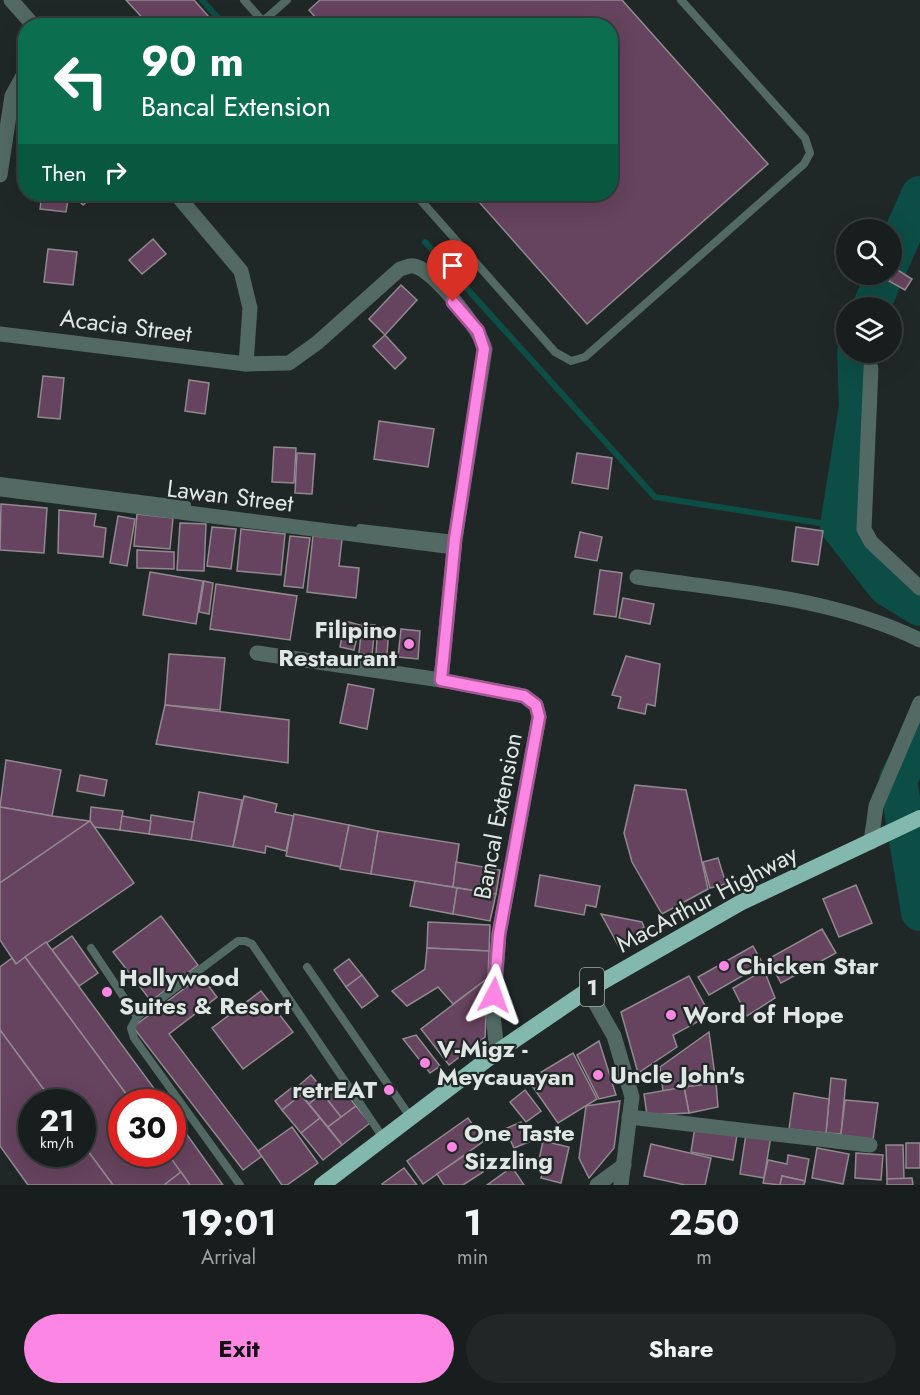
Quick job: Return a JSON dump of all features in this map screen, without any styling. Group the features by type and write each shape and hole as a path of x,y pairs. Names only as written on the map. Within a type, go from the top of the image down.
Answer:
{"highway":[{"name":"MacArthur Highway","path":"321,1185 497,1052 588,990 740,903 920,818"}],"street":[{"path":"11,0 27,18"},
{"path":"0,175 12,96 18,85"},
{"path":"182,201 241,271 250,308 246,364 289,363 317,343 400,268 414,266 429,274 478,331 484,349 455,543 441,680"},
{"name":"Acacia Street","path":"0,334 246,364"},
{"path":"871,368 864,529 871,542 920,588"},
{"name":"Lawan Street","path":"0,489 455,543"},
{"path":"636,577 814,603 867,617 920,640"},
{"name":"Bancal Extension","path":"257,653 441,680 524,696 536,705 539,717 499,934 493,1015 497,1052"},
{"path":"870,842 876,806 920,703"},
{"path":"588,990 614,1036 632,1097 621,1185"},
{"path":"629,1117 870,1145"},
{"path":"597,1185 624,1165"}],"lane":[{"path":"244,0 260,18"},
{"path":"270,18 287,0"},
{"path":"421,201 555,352 571,361 585,357 804,164 810,153 805,138 681,0"},
{"path":"0,481 455,543"},
{"path":"240,1185 134,1038 131,1028 137,1017 238,941 252,944 384,1138"},
{"path":"91,948 137,1017"},
{"path":"307,967 411,1118"}],"building":[{"path":"126,0 194,0 210,18 143,18"},
{"path":"320,0 622,0 768,164 587,324 478,201 618,201 618,18 316,18 309,10"},
{"path":"41,201 68,201 66,212 40,209"},
{"path":"153,239 166,254 142,274 129,260"},
{"path":"48,249 77,252 73,285 44,282"},
{"path":"902,273 912,279 905,290 896,285 902,285"},
{"path":"401,285 417,300 385,335 369,319"},
{"path":"385,335 406,358 395,369 373,346"},
{"path":"43,376 64,378 60,419 38,417"},
{"path":"189,380 209,383 205,414 185,411"},
{"path":"379,421 434,429 428,467 374,459"},
{"path":"274,447 296,448 294,483 272,482"},
{"path":"297,453 315,454 312,494 295,493"},
{"path":"577,453 612,458 608,489 572,483"},
{"path":"1,504 47,508 44,553 0,550"},
{"path":"59,510 96,514 94,526 106,528 103,557 58,553"},
{"path":"137,514 173,518 170,549 134,546"},
{"path":"118,516 135,519 127,566 110,563"},
{"path":"180,523 206,524 204,571 177,570"},
{"path":"212,527 236,529 231,569 207,566"},
{"path":"796,527 823,531 818,565 792,561"},
{"path":"241,529 285,534 281,575 237,571"},
{"path":"580,532 602,537 597,561 575,557"},
{"path":"290,536 310,538 303,588 284,586"},
{"path":"313,536 342,539 339,566 359,568 356,598 307,592"},
{"path":"137,550 174,552 174,569 137,568"},
{"path":"600,570 622,573 616,617 594,614"},
{"path":"150,572 203,581 196,624 143,615"},
{"path":"204,581 213,583 209,614 199,612"},
{"path":"216,584 297,596 290,640 210,629"},
{"path":"623,598 654,604 650,624 619,618"},
{"path":"345,621 360,625 354,650 340,647"},
{"path":"362,624 375,625 372,655 359,653"},
{"path":"378,627 389,628 387,654 376,653"},
{"name":"Filipino Restaurant","path":"401,629 420,631 418,659 398,657"},
{"path":"169,654 225,658 220,710 165,705"},
{"path":"626,656 660,664 655,706 647,704 645,714 618,708 621,697 612,695"},
{"path":"348,684 374,689 367,729 340,723"},
{"path":"165,705 289,720 288,763 156,744"},
{"path":"6,760 61,770 52,816 0,807"},
{"path":"80,775 107,780 104,796 77,791"},
{"path":"635,785 686,790 708,889 662,914 632,862 624,833"},
{"path":"199,792 242,800 233,847 191,840"},
{"path":"244,796 277,804 275,812 294,816 286,851 266,846 265,853 233,847"},
{"path":"0,807 52,816 90,821 0,883"},
{"path":"91,807 123,811 120,830 94,827 90,821"},
{"path":"294,814 349,825 341,867 286,856"},
{"path":"151,815 194,822 191,840 149,834"},
{"path":"122,816 151,821 149,834 120,830"},
{"path":"90,821 134,883 16,964 0,940 0,883"},
{"path":"349,825 378,831 371,874 340,869"},
{"path":"378,831 459,844 453,887 371,874"},
{"path":"718,858 726,884 710,888 703,862"},
{"path":"456,862 500,870 496,894 453,887"},
{"path":"540,875 600,886 596,907 586,905 584,915 535,906"},
{"path":"415,881 457,888 453,914 410,906"},
{"path":"856,885 872,923 839,937 823,899"},
{"path":"457,888 496,894 490,921 453,914"},
{"path":"601,914 642,922 644,927 618,945"},
{"path":"161,916 198,965 151,1001 113,952"},
{"path":"428,922 490,925 489,951 427,948"},
{"path":"822,929 836,953 781,983 768,959"},
{"path":"72,936 98,973 79,986 52,950"},
{"path":"46,942 154,1089 122,1089 25,957"},
{"path":"753,946 763,964 709,995 698,977"},
{"path":"427,948 489,951 488,978 453,1004 438,987 407,1006 392,991 425,969"},
{"path":"25,957 122,1089 108,1089 108,1167 178,1167 181,1172 164,1185 113,1185 96,1162 96,1089 43,1089 0,1030 0,967 12,958 16,964"},
{"path":"349,959 362,975 346,987 334,970"},
{"path":"764,970 775,998 747,1016 733,988"},
{"path":"362,975 378,996 362,1008 346,987"},
{"path":"201,976 217,997 169,1034 262,1156 243,1170 186,1096 186,1089 181,1089 133,1027"},
{"path":"689,976 710,1015 673,1035 677,1047 638,1073 621,1012"},
{"path":"488,978 485,1037 449,1065 421,1029"},
{"path":"261,991 293,1032 243,1069 212,1028"},
{"path":"0,1030 43,1089 18,1089 18,1167 96,1167 96,1162 113,1185 28,1185 0,1146"},
{"path":"709,1032 716,1083 663,1091 660,1067"},
{"path":"416,1035 440,1066 430,1073 403,1039"},
{"name":"Uncle John's","path":"599,1041 616,1095 599,1099 577,1055"},
{"path":"573,1053 597,1099 558,1123 528,1080"},
{"path":"311,1075 324,1091 309,1104 296,1088"},
{"path":"831,1078 846,1080 841,1134 826,1133"},
{"path":"337,1081 356,1106 341,1117 322,1093"},
{"path":"716,1083 718,1107 689,1113 684,1087"},
{"path":"294,1086 301,1095 282,1110 275,1101"},
{"path":"684,1087 689,1113 647,1115 644,1094"},
{"path":"525,1090 541,1111 526,1122 510,1102"},
{"path":"322,1093 341,1117 328,1127 309,1104"},
{"path":"794,1093 829,1099 826,1133 789,1129"},
{"path":"301,1095 320,1118 301,1133 282,1110"},
{"path":"845,1100 878,1103 873,1140 845,1140 841,1134"},
{"path":"620,1101 614,1148 589,1178 579,1158 586,1106"},
{"path":"356,1106 370,1123 342,1145 328,1127"},
{"path":"320,1118 342,1145 323,1160 301,1133"},
{"path":"468,1118 484,1141 423,1184 407,1161"},
{"path":"521,1122 531,1141 514,1148 505,1129"},
{"path":"292,1127 318,1163 287,1185 282,1185 258,1151"},
{"path":"695,1127 737,1135 733,1160 691,1152"},
{"path":"186,1133 223,1185 190,1185 177,1167 186,1167"},
{"path":"746,1134 771,1136 764,1178 740,1174"},
{"path":"543,1141 569,1147 561,1183 541,1178 543,1172 537,1170"},
{"path":"906,1143 920,1143 920,1168 906,1168"},
{"path":"651,1144 711,1158 705,1185 685,1185 644,1176"},
{"path":"886,1145 903,1145 904,1179 887,1179"},
{"path":"817,1148 849,1154 843,1184 812,1178"},
{"path":"470,1152 483,1172 463,1185 444,1185 437,1174"},
{"path":"856,1153 883,1155 881,1180 855,1178"},
{"path":"788,1155 809,1159 805,1181 782,1176 780,1185 763,1183 768,1160 787,1164"},
{"path":"512,1167 524,1185 487,1185"},
{"path":"404,1168 417,1185 382,1184"},
{"path":"181,1172 190,1185 164,1185"},
{"path":"782,1176 805,1181 804,1185 780,1185"},
{"path":"912,1178 913,1185 887,1185 887,1179"}],"waterway":[{"path":"202,0 218,18"},
{"path":"902,236 920,195"},
{"path":"425,242 655,497 839,526"},
{"path":"876,297 880,285"},
{"path":"856,363 858,406 839,526 887,587 920,607"},
{"path":"920,736 898,780 920,912"}],"place":[{"name":"Filipino Restaurant","path":"409,644"},
{"name":"Chicken Star","path":"724,966"},
{"name":"Hollywood Suites & Resort","path":"107,992"},
{"name":"Word of Hope","path":"671,1015"},
{"name":"V-Migz - Meycauayan","path":"425,1063"},
{"name":"Uncle John's","path":"598,1075"},
{"name":"retrEAT","path":"389,1090"},
{"name":"One Taste Sizzling","path":"452,1147"}],"route":[{"path":"453,302 478,331 483,340 484,349 455,539 441,680 524,696 536,705 539,717 499,934 494,995"}]}
